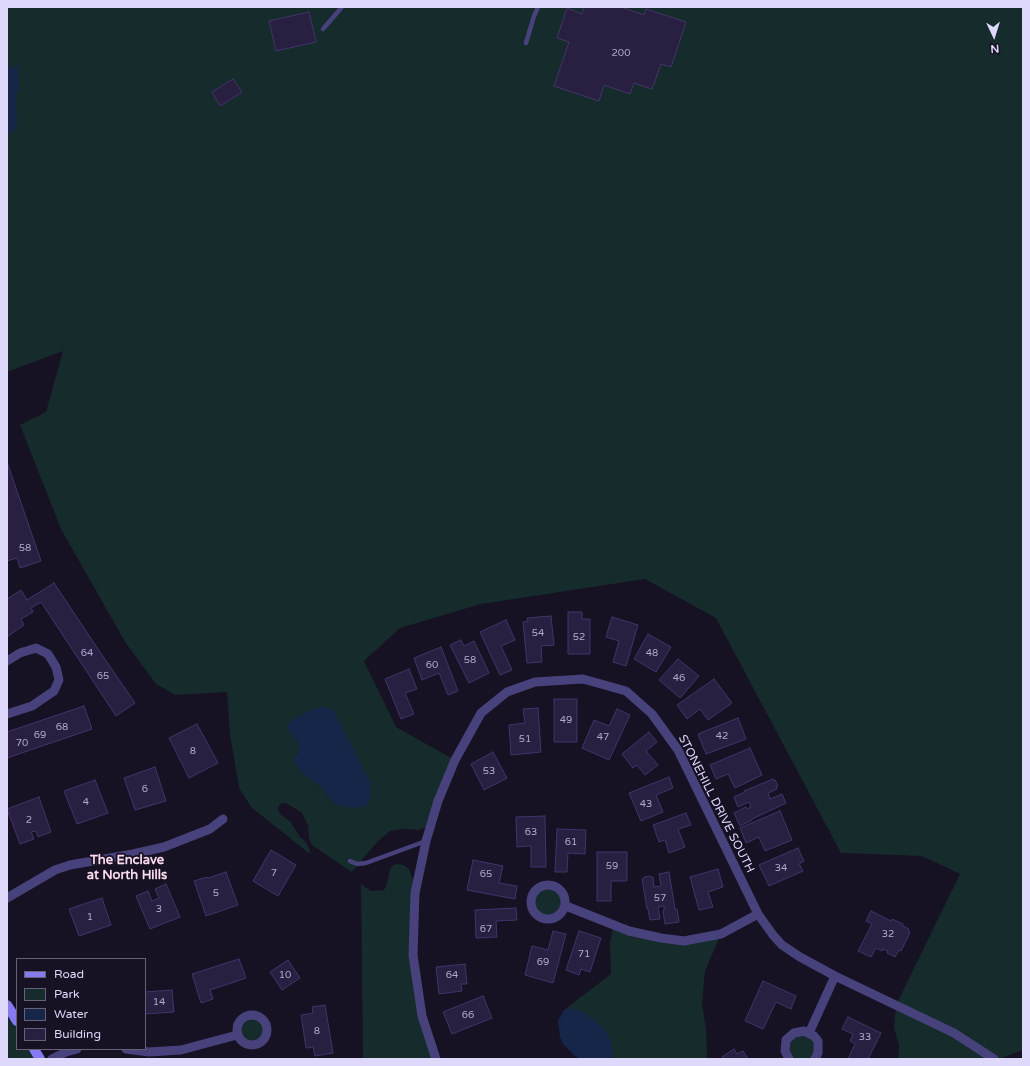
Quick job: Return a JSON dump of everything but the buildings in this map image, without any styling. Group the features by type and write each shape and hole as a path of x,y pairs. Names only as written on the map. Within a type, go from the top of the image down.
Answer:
{"main road":[{"path":"7,1005 16,1019"},
{"path":"35,1050 40,1059"}],"street":[{"path":"7,661 20,652 36,648 48,654 56,667 59,680 54,691 32,706 7,714"},
{"name":"STONEHILL DRIVE SOUTH","path":"436,1059 422,1016 413,955 414,893 426,840 438,801 456,760 481,713 507,692 534,682 583,679 626,691 652,714 678,750 758,914 782,945 800,957 835,976 954,1032 994,1059"},
{"path":"7,898 55,870 164,847 210,829 223,819"},
{"path":"566,906 629,931 684,941 721,934 758,914"},
{"path":"809,1032 835,976"},
{"path":"789,1059 785,1051 785,1046 790,1036 799,1031 809,1032 818,1041 819,1047 815,1059"},
{"path":"134,1050 149,1052 181,1050 237,1035"},
{"path":"52,1059 73,1050"}],"lane":[{"path":"323,29 342,7"},
{"path":"526,43 538,7"},
{"path":"350,861 357,864 366,863 426,840"}],"green space":[{"path":"7,7 1023,7 1023,1050 1000,1059 898,1059 899,1045 894,1028 896,1005 960,874 922,856 841,853 716,618 645,579 481,604 400,628 364,661 396,727 455,760 429,826 418,830 404,829 390,831 377,842 352,872 312,845 309,838 308,825 302,813 286,803 280,804 278,808 280,814 290,821 309,848 310,854 252,808 239,788 230,735 227,692 175,695 156,684 125,642 61,529 20,425 46,412 63,351 7,372","holes":["313,709 336,805 319,785 303,774 295,756 299,752 299,744 292,736 294,719"]},
{"path":"395,864 404,865 409,869 414,883 413,955 422,1016 436,1059 363,1059 361,884 371,891 384,890 387,884 390,869"},
{"path":"545,885 551,885 555,886 562,892 565,902 564,909 558,916 551,919 545,919 541,918 534,912 531,905 531,899 532,895 538,888"},
{"path":"614,924 661,938 721,934 705,971 702,1003 706,1029 707,1059 612,1059 613,1054 569,1008 564,1010 611,974 610,942"},
{"path":"7,1005 16,1019 16,1050 35,1050 40,1059 7,1059"},
{"path":"252,1015 263,1019 267,1030 263,1041 252,1045 241,1041 237,1030 241,1019"},
{"path":"794,1033 814,1036 815,1059 789,1059 786,1040"}],"water":[{"path":"18,65 19,85 16,95 17,126 13,132 7,135 7,69"},
{"path":"322,707 333,709 370,782 371,797 366,806 357,808 336,805 319,785 303,774 294,763 295,756 299,752 299,744 292,736 288,727 289,723 313,709"},
{"path":"569,1008 581,1011 603,1028 612,1045 612,1059 580,1059 563,1044 560,1037 558,1021 564,1010"}],"district":[{"name":"The Enclave at North Hills","path":"127,868"}]}
